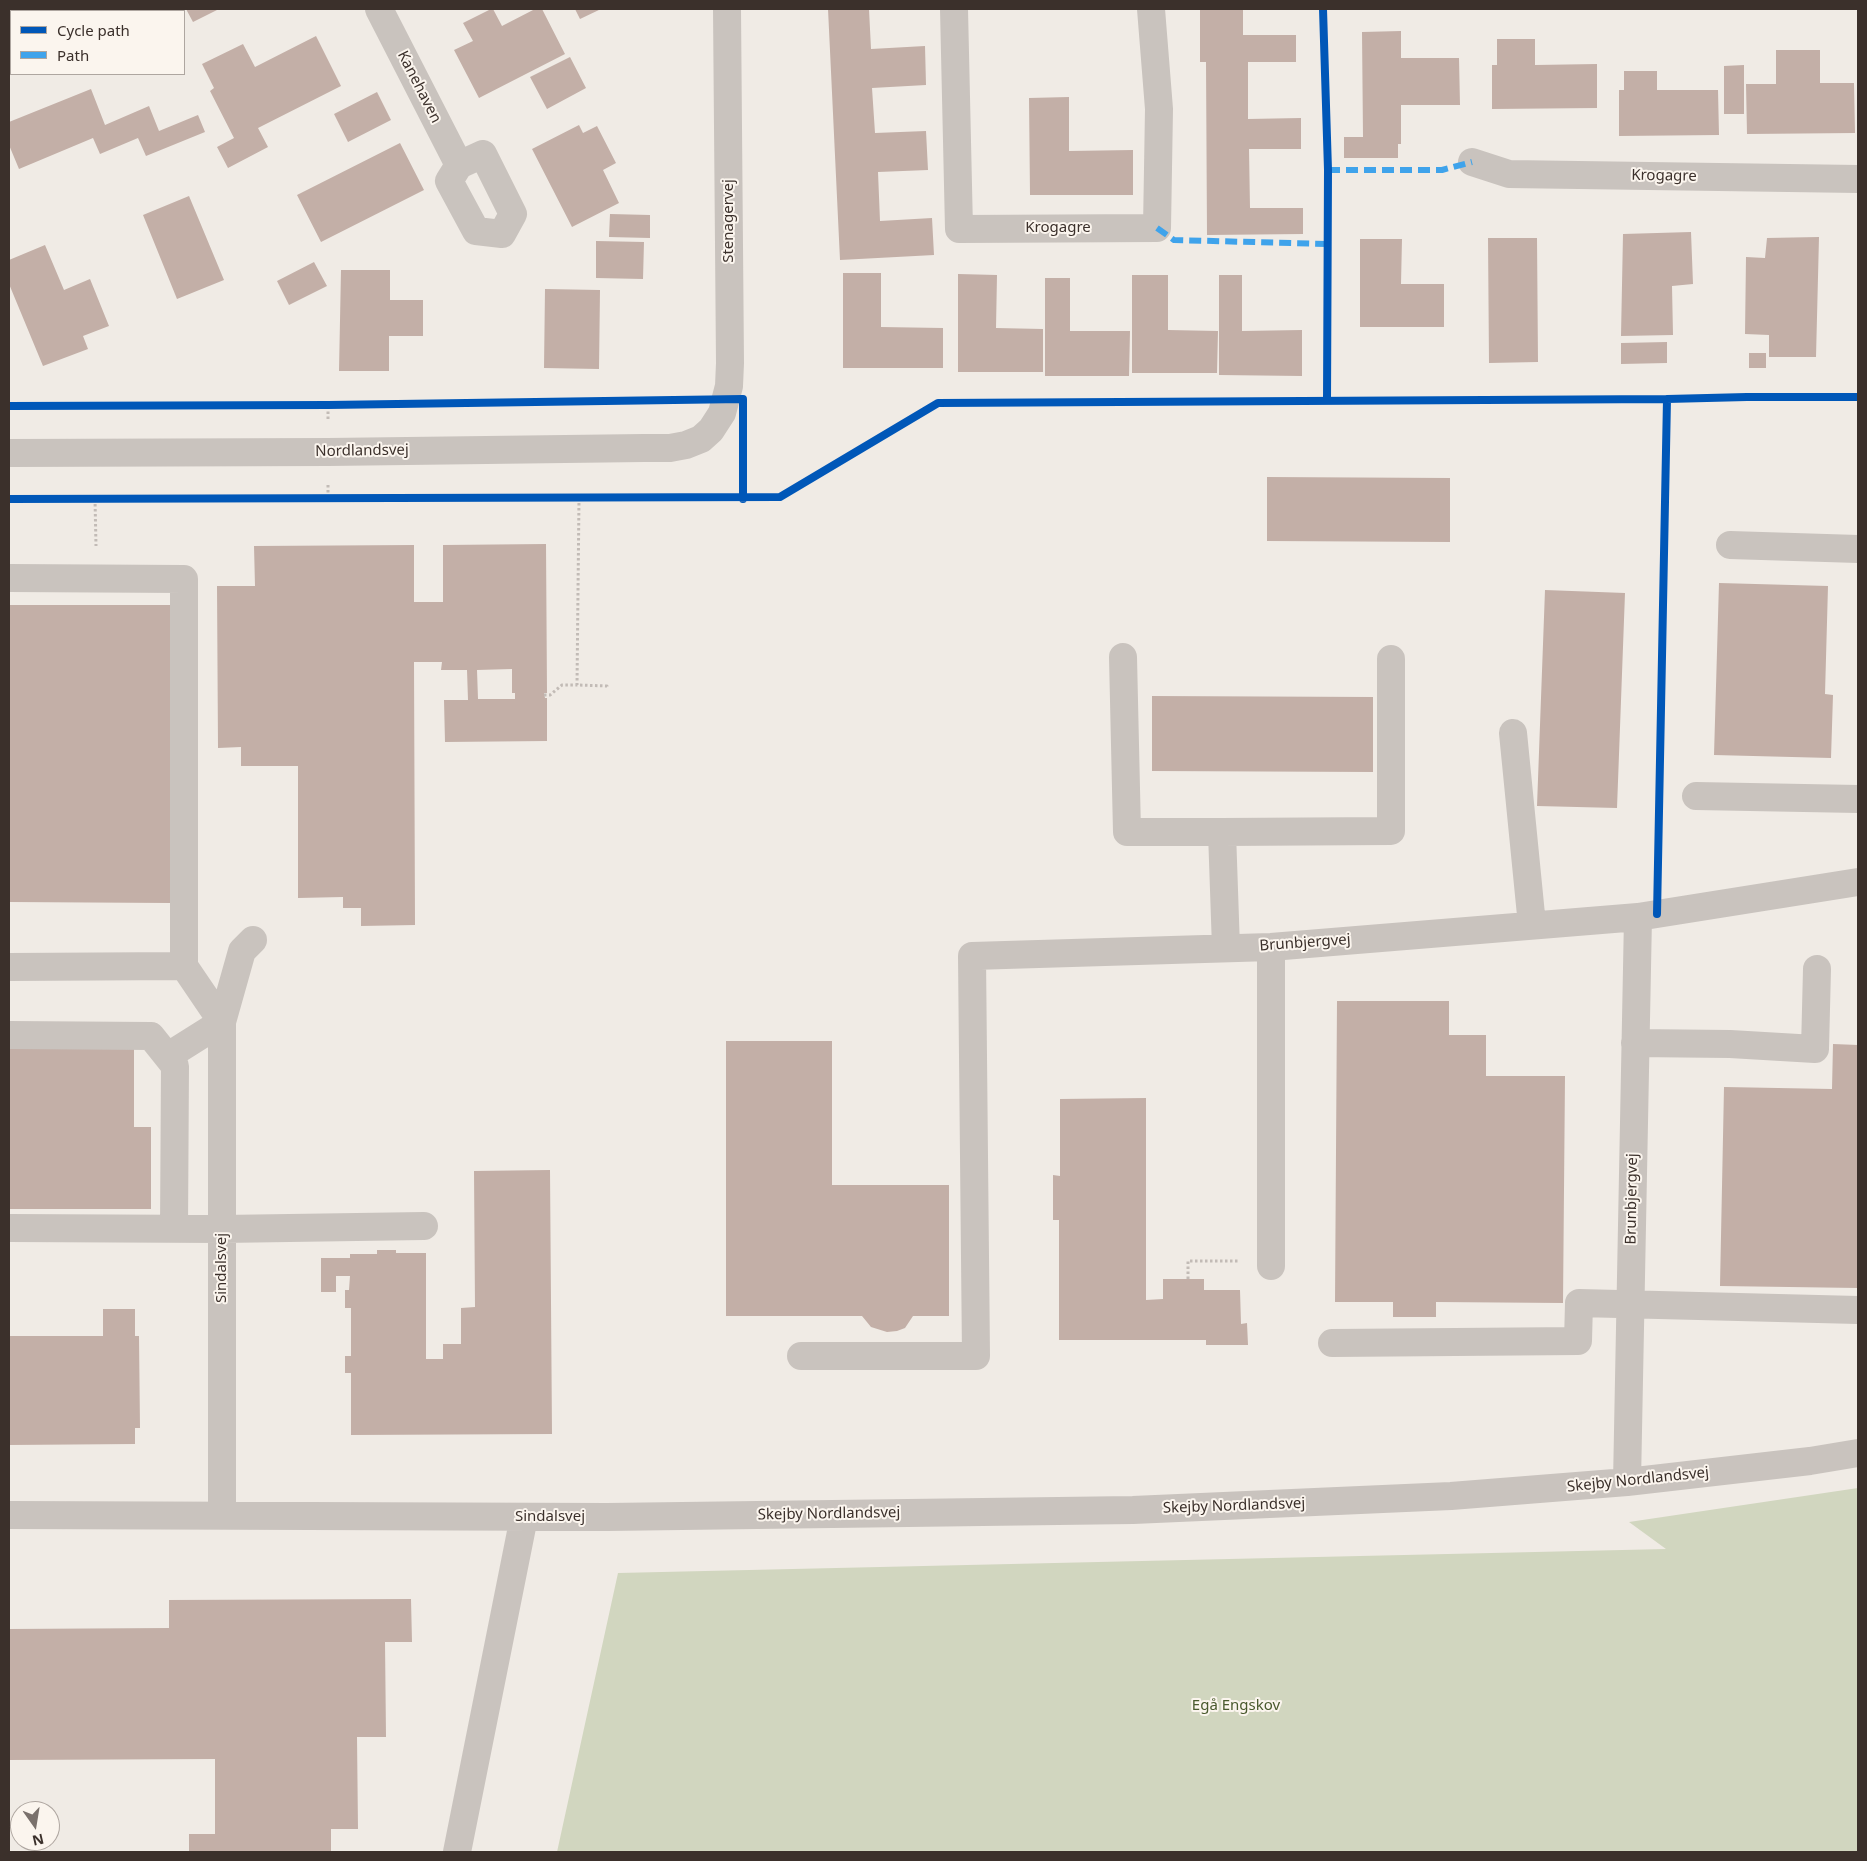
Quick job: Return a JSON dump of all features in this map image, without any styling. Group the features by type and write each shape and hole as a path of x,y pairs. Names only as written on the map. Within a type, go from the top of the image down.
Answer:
{"street":[{"name":"Kanehaven","path":"379,9 459,164"},
{"name":"Stenagervej","path":"711,430 722,413 726,399 730,363 727,9"},
{"name":"Krogagre","path":"954,9 959,229 969,229 1157,228 1159,109 1150,9"},
{"name":"Krogagre","path":"1472,162 1509,174 1858,179"},
{"name":"Nordlandsvej","path":"9,453 670,448 686,445 701,439 711,430"},
{"path":"1730,546 1858,549"},
{"path":"9,578 184,579 184,966 222,1022 168,1056"},
{"path":"1123,657 1127,832 1391,831 1391,659"},
{"path":"1513,733 1532,925"},
{"path":"1696,796 1858,799"},
{"path":"1222,832 1226,948"},
{"name":"Brunbjergvej","path":"801,1356 976,1356 972,956 1271,947 1638,917 1858,882"},
{"name":"Brunbjergvej","path":"1626,1482 1638,917"},
{"name":"Sindalsvej","path":"222,1515 222,1022 242,951 253,940"},
{"path":"1271,947 1272,1263"},
{"path":"9,967 184,966"},
{"path":"1635,1043 1730,1044 1815,1049 1817,969"},
{"path":"9,1035 151,1036 176,1066 174,1229"},
{"path":"9,1228 222,1230 424,1226"},
{"path":"1332,1343 1578,1341 1579,1303 1858,1310"},
{"name":"Skejby Nordlandsvej","path":"607,1517 1133,1510 1451,1496 1626,1482 1810,1461 1858,1453"},
{"name":"Sindalsvej","path":"9,1515 607,1517"},
{"path":"457,1852 524,1517"}],"path":[{"path":"318,405 338,404"},
{"path":"569,498 588,498"},
{"path":"577,685 579,498"},
{"path":"86,499 105,499"},
{"path":"95,499 96,551"},
{"path":"318,499 338,499"},
{"path":"544,695 550,695 562,685 607,686 606,689"},
{"path":"1188,1279 1188,1261 1272,1263"}],"green space":[{"name":"Egå Engskov","path":"1858,1488 1858,1852 557,1852 618,1573 1666,1549 1629,1522"}],"building":[{"path":"9,9 45,9 10,10 9,50"},
{"path":"186,9 219,9 193,22"},
{"path":"493,9 502,26 535,9 542,9 565,54 479,98 454,50 473,41 463,23"},
{"path":"575,9 601,9 580,19"},
{"path":"828,9 869,9 871,49 925,46 926,85 872,88 875,133 926,131 928,170 878,172 880,221 932,218 934,255 840,260"},
{"path":"1200,9 1243,9 1243,35 1296,35 1296,62 1248,62 1248,119 1301,118 1301,149 1249,149 1250,208 1303,208 1303,234 1207,235 1206,62 1200,62"},
{"path":"1401,31 1401,58 1459,58 1460,105 1401,105 1401,144 1398,144 1398,158 1344,158 1344,137 1363,137 1362,32"},
{"path":"316,36 341,86 258,128 268,147 228,168 217,147 234,138 210,91 214,88 202,64 243,44 255,67"},
{"path":"1497,39 1535,39 1535,65 1597,64 1597,108 1492,109 1492,65 1497,65"},
{"path":"1776,50 1820,50 1820,83 1854,83 1855,133 1747,134 1746,84 1776,84"},
{"path":"570,57 586,88 547,109 530,77"},
{"path":"1744,65 1744,114 1724,114 1724,66"},
{"path":"1624,71 1657,71 1657,90 1718,90 1719,135 1619,136 1619,90 1624,90"},
{"path":"91,89 105,125 149,106 159,131 198,115 205,132 146,156 138,138 100,154 93,138 19,169 9,145 9,122"},
{"path":"377,92 391,120 348,142 334,114"},
{"path":"1069,97 1069,151 1133,150 1133,195 1030,195 1029,98"},
{"path":"579,125 583,133 597,126 616,163 603,170 619,203 572,227 532,149"},
{"path":"400,143 424,190 321,242 297,195"},
{"path":"189,196 224,280 177,299 143,215"},
{"path":"610,214 650,215 650,238 609,237"},
{"path":"1691,232 1693,284 1672,286 1673,335 1621,336 1623,234"},
{"path":"1819,237 1816,357 1769,357 1769,335 1745,334 1746,257 1765,258 1767,238"},
{"path":"1488,238 1537,238 1538,362 1489,363"},
{"path":"1360,239 1402,239 1401,284 1444,284 1444,327 1360,327"},
{"path":"596,241 644,242 643,279 596,278"},
{"path":"45,245 64,290 90,279 109,326 83,336 88,349 43,366 9,284 9,260"},
{"path":"314,262 327,286 289,305 277,281"},
{"path":"341,270 390,270 390,300 423,300 423,336 389,336 389,371 339,371"},
{"path":"843,273 881,273 881,327 943,328 943,368 843,368"},
{"path":"958,274 997,275 996,328 1043,329 1043,372 958,372"},
{"path":"1132,275 1168,275 1168,330 1218,331 1217,373 1132,373"},
{"path":"1219,275 1242,275 1242,331 1302,330 1302,376 1219,375"},
{"path":"1045,278 1070,278 1070,331 1130,331 1129,376 1045,376"},
{"path":"545,289 600,290 599,369 544,368"},
{"path":"1667,342 1667,363 1621,364 1621,343"},
{"path":"1749,353 1766,353 1766,368 1749,368"},
{"path":"1267,477 1450,478 1450,542 1267,541"},
{"path":"546,544 547,693 544,693 545,698 547,698 547,741 445,742 444,700 468,700 467,670 441,670 442,662 414,662 415,925 361,926 361,908 343,908 343,897 298,898 298,766 241,766 241,747 218,748 217,586 255,586 254,546 414,545 414,602 443,602 443,545","holes":["512,669 512,693 515,693 515,699 478,699 477,670"]},
{"path":"1719,583 1828,586 1825,694 1833,695 1831,758 1714,755"},
{"path":"1545,590 1625,593 1617,808 1537,806"},
{"path":"9,605 171,605 170,903 9,902"},
{"path":"1152,696 1373,697 1373,772 1152,771"},
{"path":"1337,1001 1449,1001 1449,1035 1486,1035 1486,1076 1565,1076 1563,1303 1436,1302 1436,1317 1393,1317 1393,1302 1335,1302"},
{"path":"726,1041 832,1041 832,1185 949,1185 949,1316 913,1316 905,1328 887,1332 871,1327 862,1316 726,1316"},
{"path":"1833,1044 1858,1045 1858,1288 1720,1286 1724,1087 1832,1089"},
{"path":"134,1048 134,1127 151,1127 151,1209 9,1209 9,1049"},
{"path":"1146,1098 1146,1300 1163,1299 1163,1279 1204,1279 1204,1290 1240,1290 1241,1324 1247,1323 1248,1345 1206,1345 1206,1340 1059,1340 1059,1220 1053,1220 1053,1175 1060,1176 1060,1099"},
{"path":"550,1170 552,1434 351,1435 351,1373 345,1373 345,1356 351,1356 351,1308 345,1308 345,1290 349,1290 350,1276 336,1276 336,1292 321,1292 321,1258 350,1258 350,1254 377,1254 377,1250 396,1250 396,1253 426,1253 426,1359 443,1359 443,1344 461,1344 461,1308 475,1307 474,1171"},
{"path":"103,1309 135,1309 135,1336 139,1336 140,1428 135,1428 135,1444 9,1445 9,1336 103,1336"},
{"path":"411,1599 412,1642 385,1642 386,1737 357,1737 358,1829 331,1829 331,1852 189,1852 189,1834 215,1834 215,1759 9,1760 9,1629 169,1628 169,1600"}],"marked path":[{"path":"1328,170 1442,170 1472,162"},
{"path":"1157,228 1174,240 1328,244"}],"cycle path":[{"path":"1323,9 1328,170 1327,401"},
{"path":"9,499 780,497 938,403 1858,397"},
{"path":"9,406 328,405 743,399 743,499"},
{"path":"1657,914 1667,399"}]}
